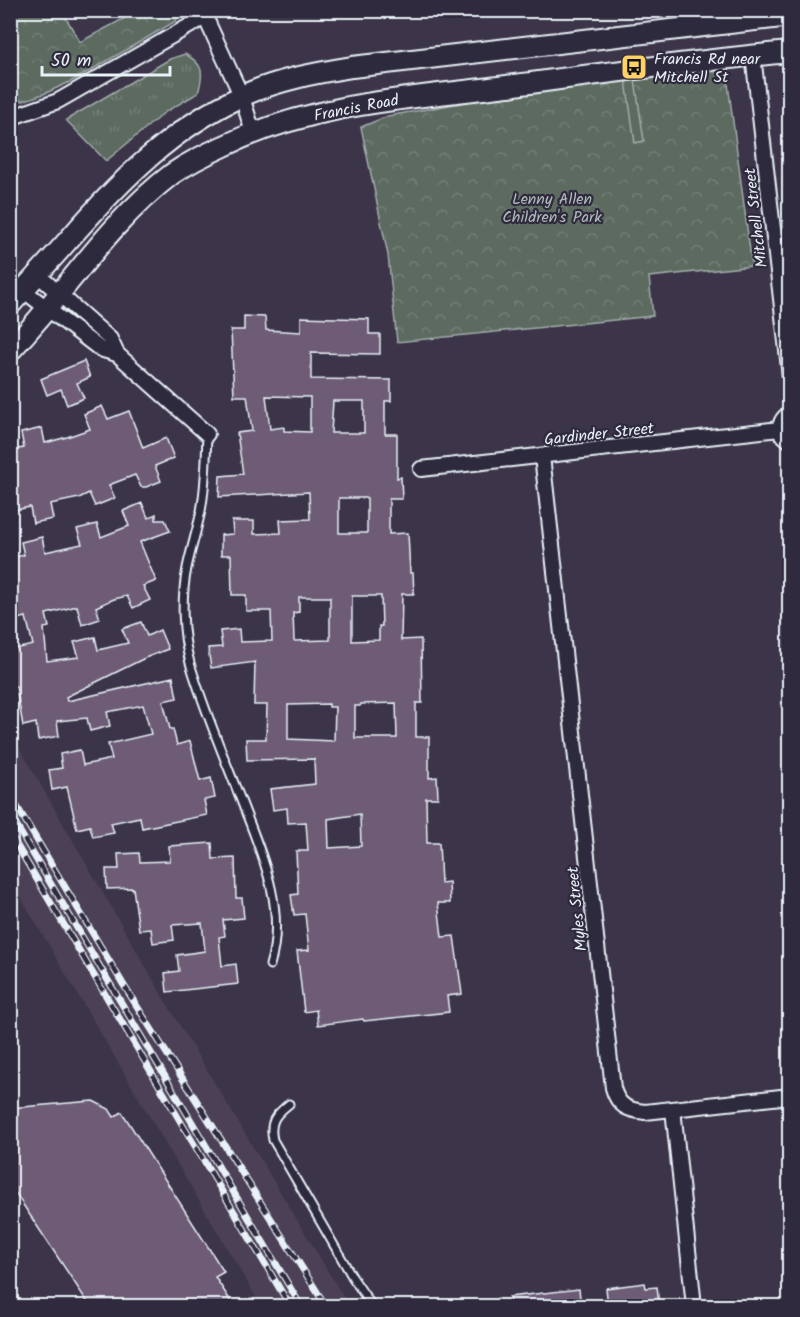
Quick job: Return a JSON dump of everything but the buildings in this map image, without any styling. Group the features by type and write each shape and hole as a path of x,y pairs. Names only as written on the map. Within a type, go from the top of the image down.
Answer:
{"main road":[{"path":"10,305 106,196 151,154 207,115 242,96 295,78 352,67 789,16"},
{"name":"Francis Road","path":"10,351 47,310 102,241 172,174 253,132 317,113 366,103 789,52"}],"street":[{"path":"10,118 57,101 203,14 242,96 253,132"},
{"name":"Mitchell Street","path":"753,55 789,376"},
{"path":"38,274 110,339 117,354 207,434"},
{"path":"23,290 100,349 117,354"},
{"path":"789,414 782,420 780,429 789,441"},
{"name":"Gardinder Street","path":"421,469 780,429"},
{"name":"Myles Street","path":"542,456 613,1088 620,1104 627,1109 645,1112 673,1109"},
{"path":"694,1306 673,1109 789,1096"}],"lane":[{"path":"207,434 202,509 184,589 186,646 196,681 271,883 275,928 274,953 270,966"},
{"path":"289,1104 274,1120 271,1129 273,1140 353,1278 372,1306"}],"shaded area":[{"path":"11,733 166,1002 349,1306 261,1306 11,881"}],"green space":[{"path":"11,10 62,11 80,42 138,11 180,11 176,21 74,80 23,101 11,98"},
{"path":"185,54 199,65 201,70 198,93 165,112 106,161 66,120 170,59"},
{"name":"Lenny Allen Children's Park","path":"707,64 727,76 752,266 649,277 653,316 397,342 388,255 361,127 388,116 528,91"},
{"path":"635,80 644,141 635,143 626,81"}],"railway":[{"path":"10,795 123,984 326,1306"},
{"path":"10,815 301,1306"},
{"path":"10,834 290,1306"}],"place":[{"name":"Francis Rd near Mitchell St","path":"634,67"}]}
